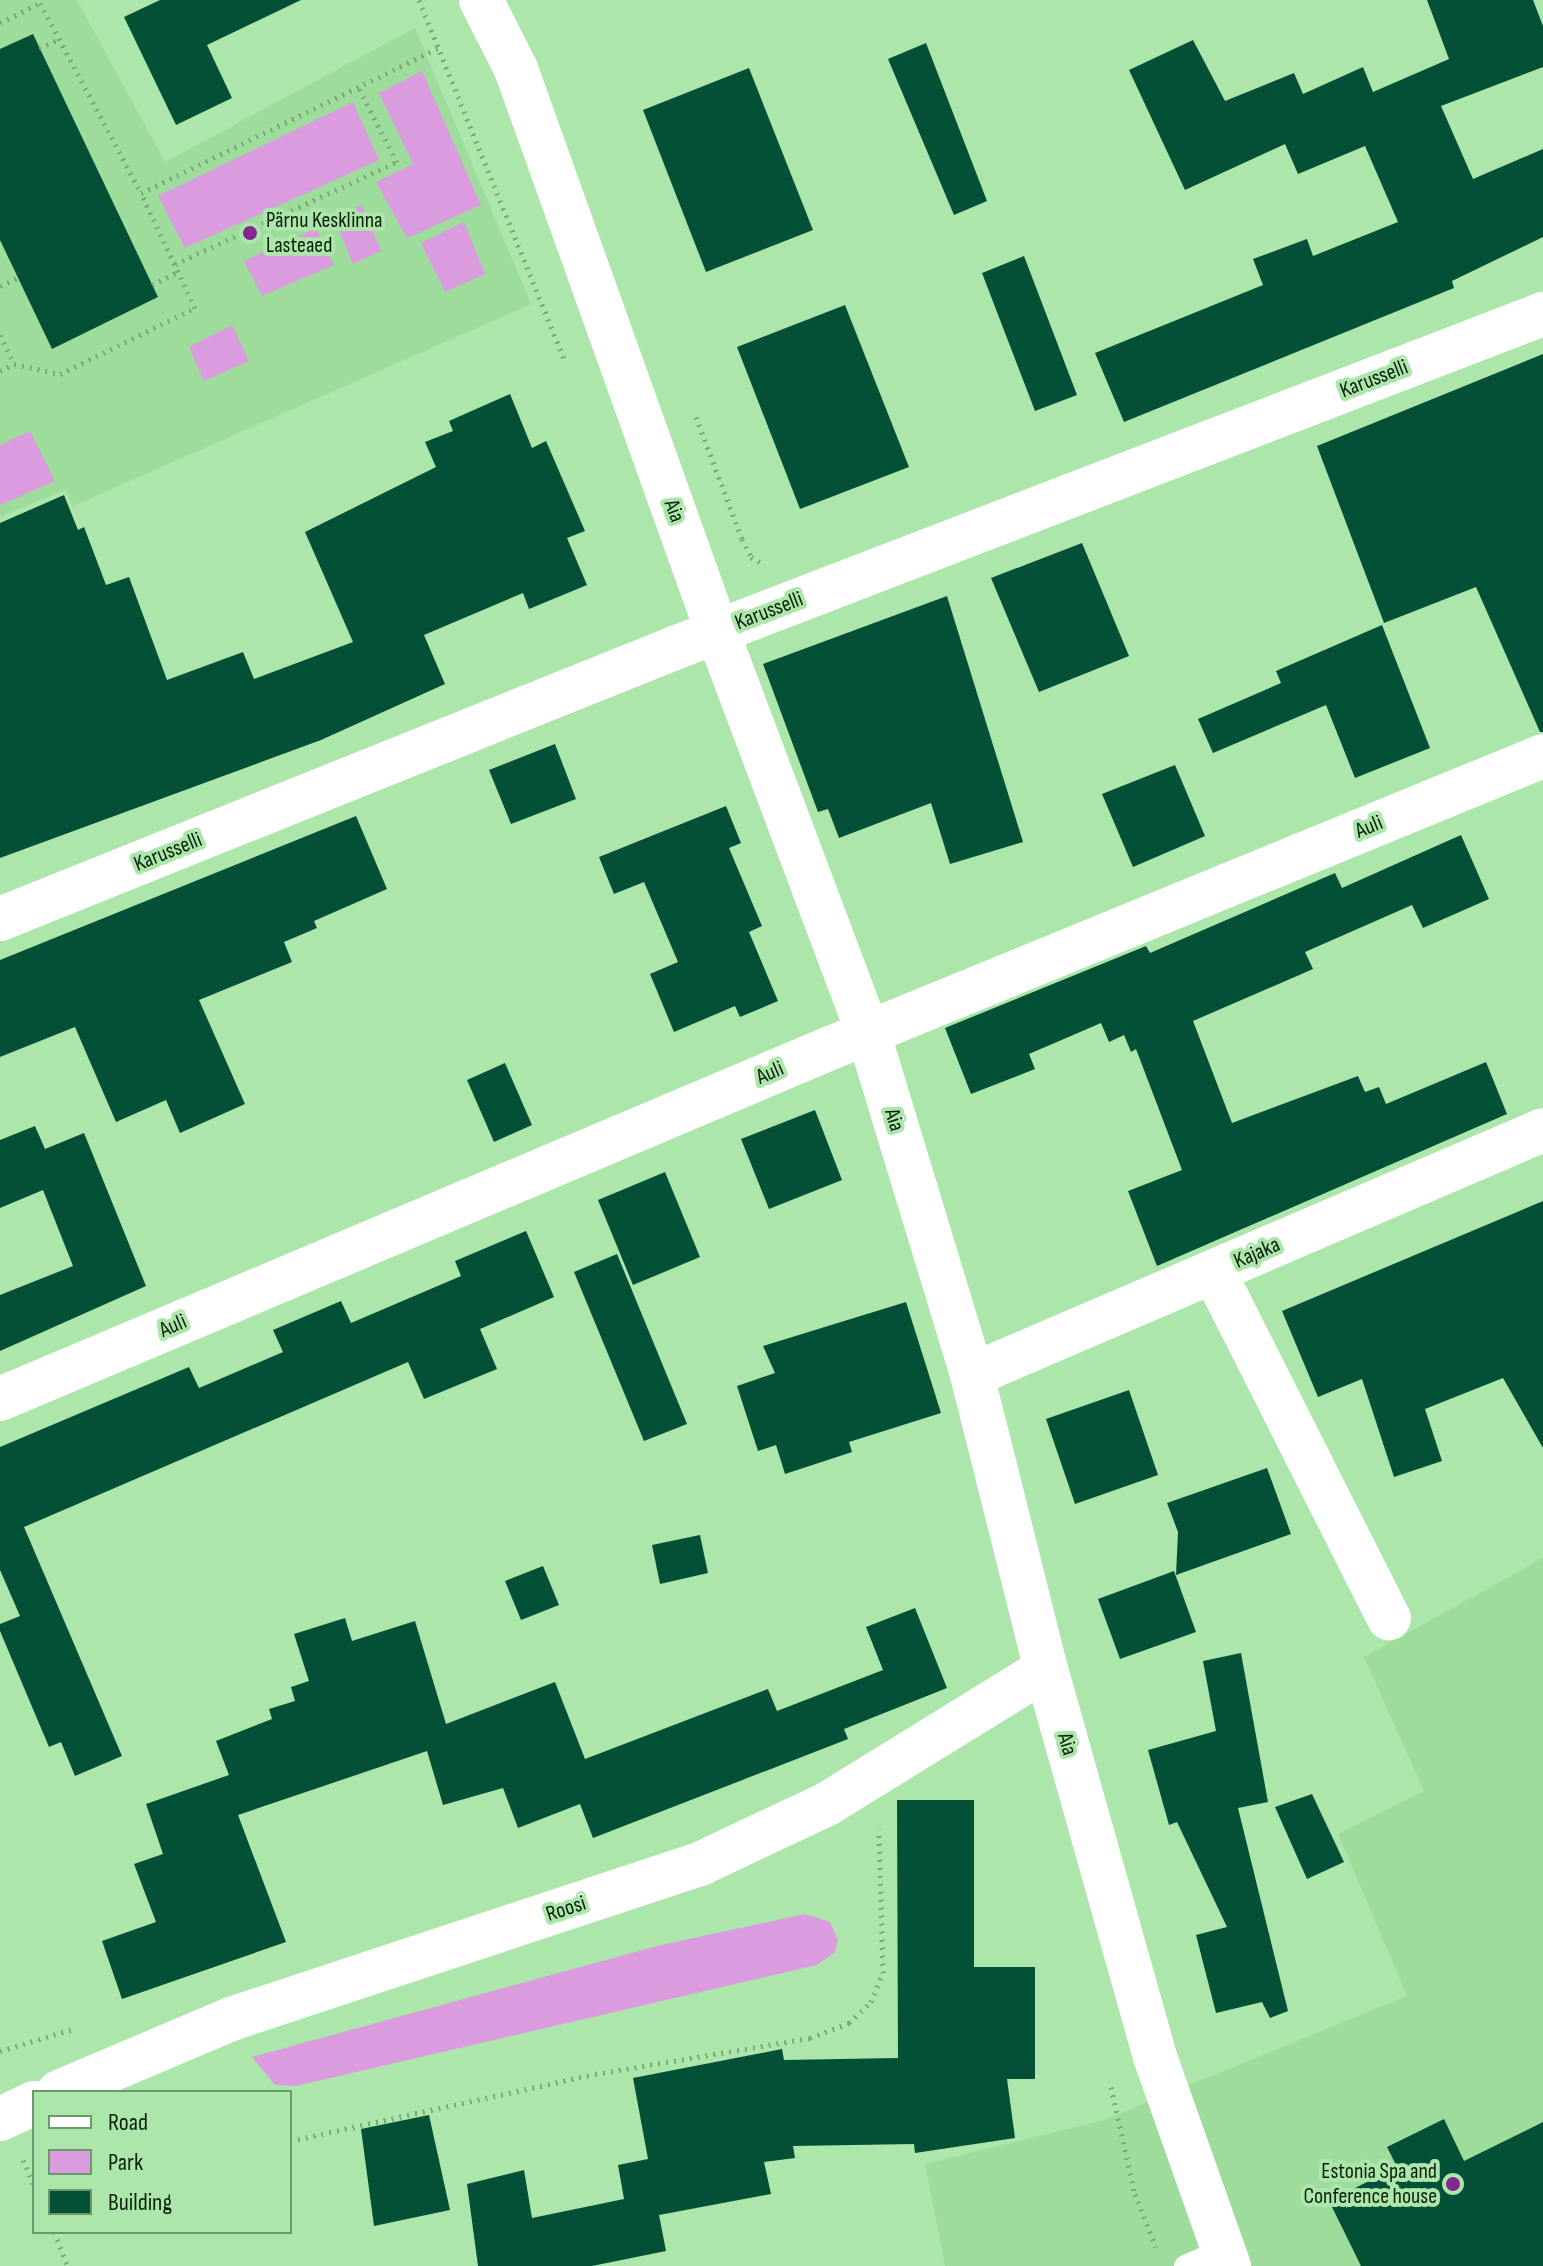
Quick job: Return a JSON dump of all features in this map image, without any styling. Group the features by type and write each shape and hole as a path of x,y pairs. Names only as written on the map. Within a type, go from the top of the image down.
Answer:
{"street":[{"name":"Aia","path":"481,0 516,69 717,631 868,1032 972,1375 1046,1669 1212,2261"},
{"name":"Karusselli","path":"0,919 717,631 1543,314"},
{"name":"Auli","path":"0,1399 868,1032 1543,756"},
{"name":"Kajaka","path":"972,1375 1543,1130"},
{"path":"1214,1272 1389,1618"},
{"name":"Roosi","path":"64,2090 231,2019 702,1863 827,1804 1046,1669"},
{"path":"0,2119 32,2104"}],"path":[{"path":"419,0 569,372"},
{"path":"0,23 40,3 141,193 195,308 60,374 14,364 0,371"},
{"path":"39,48 59,39"},
{"path":"141,193 438,48"},
{"path":"175,264 397,162 358,87"},
{"path":"152,285 178,272"},
{"path":"0,286 18,278"},
{"path":"0,335 14,364"},
{"path":"692,406 742,539 751,557 770,569"},
{"path":"292,2141 595,2074 810,2038 849,2023 871,2002 883,1973 879,1823"},
{"path":"0,2051 90,2024"},
{"path":"55,2234 68,2266"}],"shaded area":[{"name":"Pärnu Kesklinna Lasteaed","path":"0,0 77,0 165,162 415,28 531,304 73,506 65,490 0,517"},
{"path":"1543,1558 1543,2266 945,2266 925,2164 1104,2120 1407,1996 1338,1834 1424,1791 1364,1657"}],"green space":[{"path":"422,71 481,205 407,238 376,182 413,164 379,93"},
{"path":"353,102 379,160 185,248 158,196"},
{"path":"362,205 381,251 353,264 334,218"},
{"path":"464,222 485,274 445,292 421,243"},
{"path":"316,228 334,265 262,296 244,261"},
{"path":"232,325 249,361 204,381 189,347"},
{"path":"30,431 55,481 0,505 0,445"},
{"path":"805,1914 830,1922 838,1940 835,1952 817,1965 296,2086 275,2085 252,2057 657,1946"}],"building":[{"path":"160,0 301,0 207,45 232,98 176,125 124,17"},
{"path":"1427,0 1533,0 1543,26 1543,67 1441,106 1473,179 1543,149 1543,237 1452,281 1454,288 1124,422 1095,353 1263,285 1253,259 1307,239 1313,256 1398,222 1365,146 1298,174 1285,144 1185,190 1129,70 1193,40 1225,101 1294,73 1303,94 1363,67 1373,92 1449,59"},
{"path":"33,34 158,297 52,349 0,240 0,49"},
{"path":"926,43 987,201 954,215 888,59"},
{"path":"749,68 813,230 706,272 643,110"},
{"path":"1024,256 1077,395 1035,411 982,273"},
{"path":"845,305 909,467 800,509 737,347"},
{"path":"1543,354 1543,732 1540,732 1476,587 1384,623 1317,446"},
{"path":"510,394 532,448 546,441 585,531 567,538 587,585 529,609 523,593 424,635 445,684 321,740 0,858 0,523 64,495 78,530 84,527 106,585 129,577 167,680 243,652 254,679 353,642 305,532 436,467 425,442 453,431 449,421"},
{"path":"1082,543 1129,656 1039,692 991,578"},
{"path":"947,596 1023,842 950,864 931,803 839,838 828,809 818,812 763,664"},
{"path":"1382,625 1430,748 1355,778 1326,705 1213,753 1198,719 1281,683 1276,671"},
{"path":"555,744 576,799 511,824 489,770"},
{"path":"1175,765 1205,836 1133,867 1102,794"},
{"path":"726,806 741,843 729,848 762,926 749,932 778,1001 740,1017 735,1006 674,1032 650,974 678,962 644,882 614,894 599,857"},
{"path":"356,816 387,889 314,921 317,928 284,942 292,962 199,1000 245,1104 180,1133 166,1100 116,1122 75,1027 0,1057 0,960"},
{"path":"1461,835 1489,899 1423,928 1412,905 1305,952 1313,969 1193,1021 1232,1123 1358,1076 1365,1092 1379,1087 1386,1104 1486,1062 1507,1114 1157,1266 1128,1191 1182,1170 1136,1049 1131,1052 1124,1035 1109,1042 1101,1023 1029,1054 1035,1069 971,1094 945,1028 1146,946 1150,953 1335,873 1342,888"},
{"path":"505,1063 532,1125 494,1142 467,1080"},
{"path":"815,1110 842,1180 769,1209 741,1139"},
{"path":"35,1126 45,1149 84,1133 146,1286 0,1351 0,1295 73,1266 43,1190 0,1208 0,1140"},
{"path":"665,1172 700,1257 633,1285 598,1200"},
{"path":"1543,1201 1543,1448 1503,1378 1425,1409 1442,1461 1394,1477 1362,1379 1318,1397 1282,1311"},
{"path":"526,1231 554,1297 480,1329 497,1369 424,1399 408,1362 24,1527 122,1756 75,1776 61,1742 49,1747 0,1631 0,1624 20,1616 0,1570 0,1447 189,1367 199,1388 283,1352 273,1330 341,1301 351,1323 461,1276 455,1261"},
{"path":"617,1254 687,1424 644,1441 574,1272"},
{"path":"906,1302 941,1413 849,1442 852,1452 785,1474 776,1445 758,1451 737,1386 775,1373 763,1346"},
{"path":"1129,1390 1158,1475 1075,1504 1046,1419"},
{"path":"1267,1468 1291,1534 1176,1575 1178,1532 1167,1503"},
{"path":"700,1535 708,1573 660,1584 652,1545"},
{"path":"543,1566 559,1605 521,1620 505,1581"},
{"path":"1174,1571 1196,1632 1120,1659 1098,1599"},
{"path":"915,1608 947,1688 844,1729 848,1739 593,1838 580,1804 518,1828 503,1788 443,1805 427,1751 238,1815 286,1942 122,1999 102,1941 156,1922 134,1864 163,1854 146,1804 229,1775 216,1741 272,1719 269,1709 295,1701 291,1687 309,1681 294,1634 345,1618 352,1641 415,1621 446,1724 555,1682 585,1759 768,1689 777,1711 883,1670 866,1627"},
{"path":"1241,1653 1268,1802 1238,1808 1288,2011 1270,2018 1262,2002 1216,2013 1196,1935 1227,1927 1177,1822 1169,1825 1148,1750 1216,1731 1203,1661"},
{"path":"1312,1794 1344,1862 1307,1879 1275,1807"},
{"path":"897,1800 974,1800 974,1967 1035,1967 1035,2079 1007,2079 1015,2138 915,2153 914,2144 793,2146 795,2158 764,2162 771,2194 659,2215 666,2251 592,2266 478,2266 467,2184 524,2170 532,2218 624,2199 618,2165 648,2159 633,2078 782,2049 784,2060 898,2058"},
{"path":"429,2115 450,2210 374,2226 361,2129"},
{"name":"Estonia Spa and Conference house","path":"1444,2119 1464,2161 1543,2122 1543,2266 1361,2266 1329,2201 1397,2167 1387,2147"}],"place":[{"name":"Pärnu Kesklinna Lasteaed","path":"250,233"},
{"name":"Estonia Spa and Conference house","path":"1453,2184"}]}
